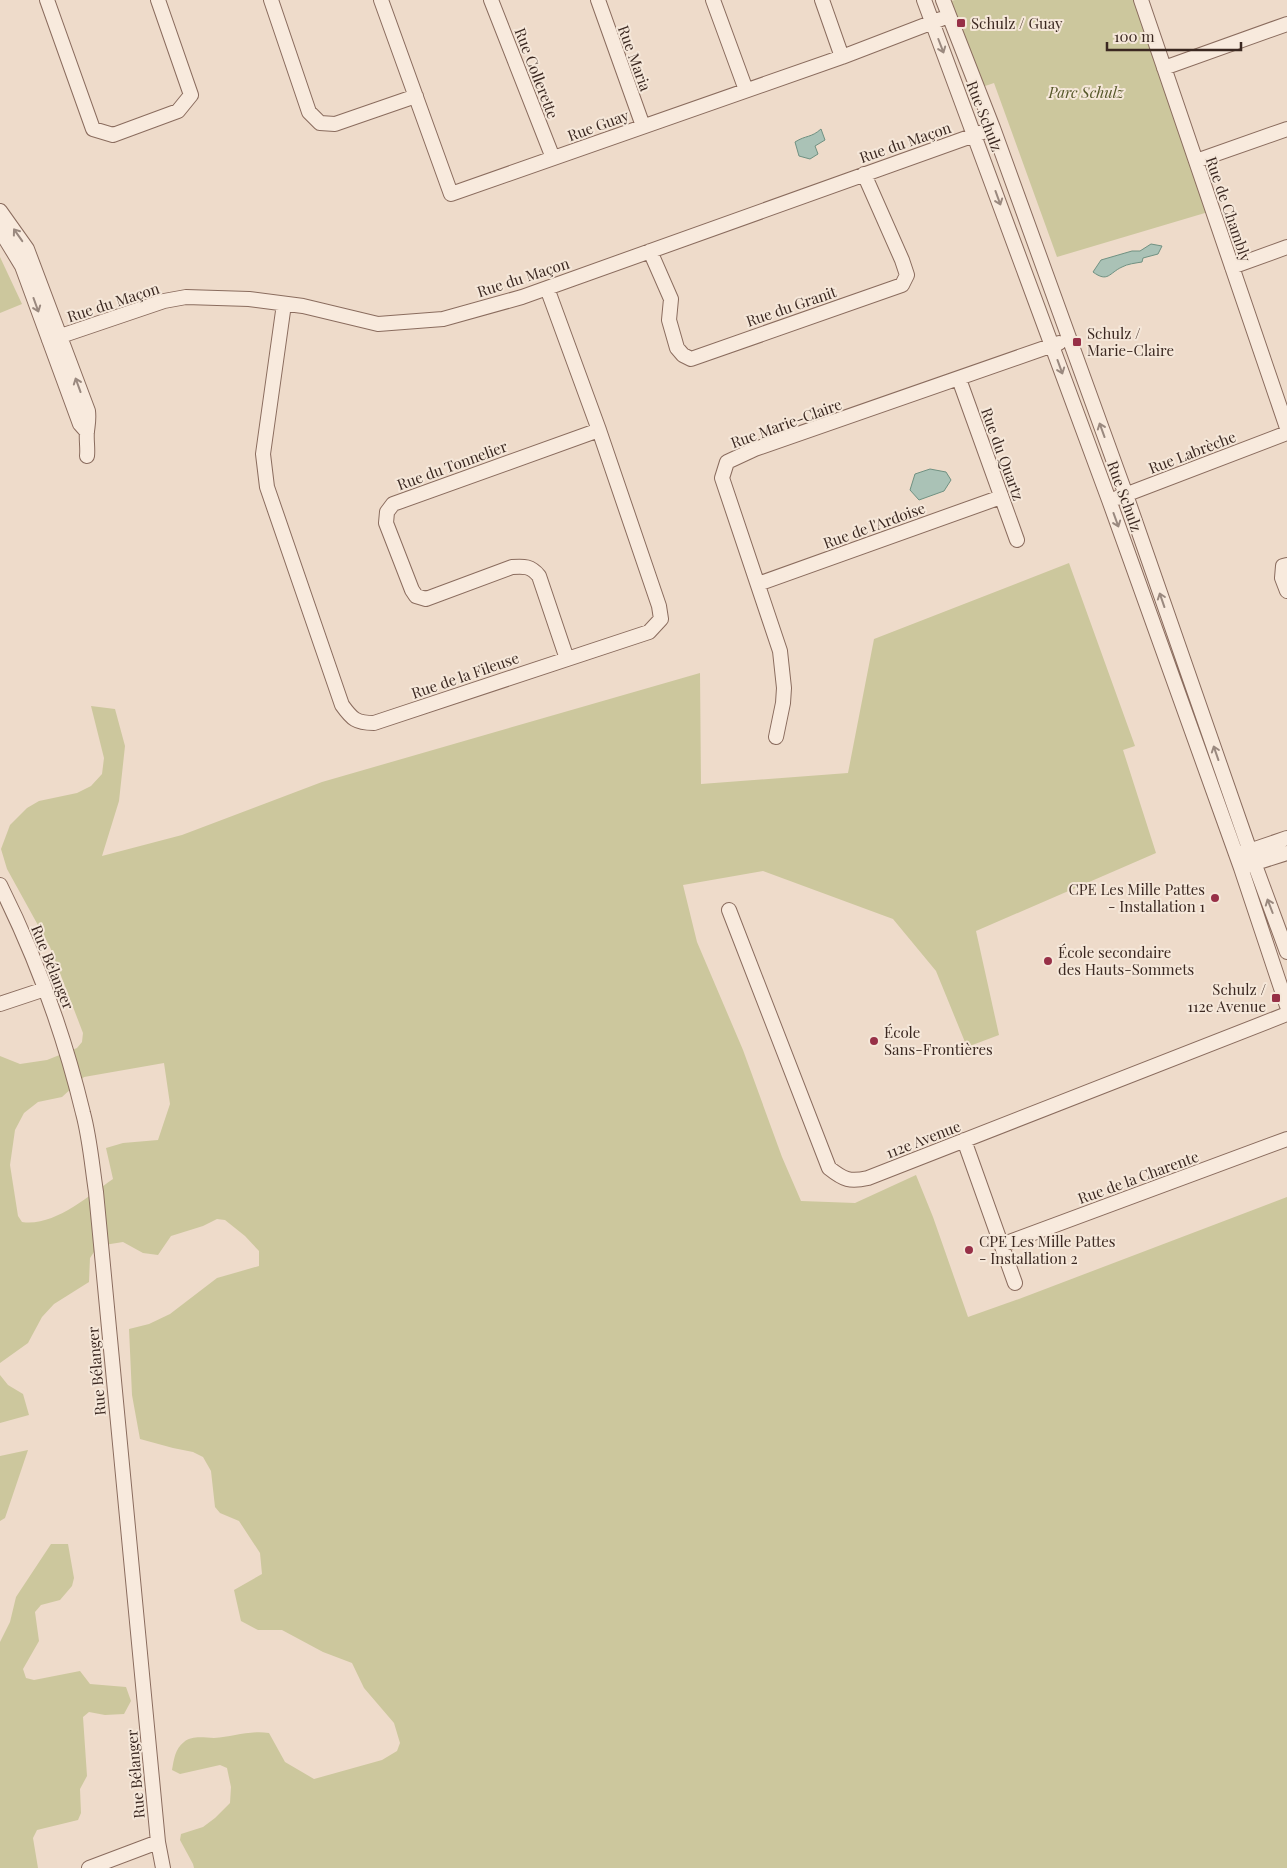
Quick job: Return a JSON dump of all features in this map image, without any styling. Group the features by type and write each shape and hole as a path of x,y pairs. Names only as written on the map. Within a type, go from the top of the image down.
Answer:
{"street":[{"path":"47,0 94,128 113,135 178,111 191,95 158,0"},
{"path":"270,0 309,112 320,123 335,124 416,96"},
{"name":"Rue Guay","path":"381,0 451,194 842,57 949,16"},
{"name":"Rue Collerette","path":"491,0 553,158"},
{"name":"Rue Maria","path":"598,0 642,126"},
{"path":"713,0 746,90"},
{"path":"822,0 842,57"},
{"name":"Rue Schulz","path":"924,0 1109,500 1245,859 1282,937 1287,952"},
{"name":"Rue Schulz","path":"943,0 993,128 1126,495 1245,859 1265,942 1287,1006"},
{"name":"Rue de Chambly","path":"1140,0 1287,428"},
{"path":"1164,68 1287,24"},
{"name":"Rue du Maçon","path":"55,338 164,301 186,297 249,299 303,306 378,324 442,319 522,297 993,128"},
{"path":"1196,161 1287,129"},
{"name":"Rue du Granit","path":"650,250 671,299 669,320 677,348 683,355 691,359 902,285 907,275 902,260 864,174"},
{"path":"0,211 28,249 55,338"},
{"path":"1009,227 1026,221"},
{"path":"0,230 22,266 88,411 90,420 87,432 86,456"},
{"path":"1232,267 1287,247"},
{"name":"Rue de la Fileuse","path":"284,304 263,454 267,487 342,705 351,717 362,723 374,723 649,632 661,619 659,606 599,430 547,288"},
{"name":"Rue Marie-Claire","path":"776,737 783,703 783,676 780,651 722,478 727,462 755,449 1069,339"},
{"name":"Rue du Quartz","path":"959,379 1017,540"},
{"name":"Rue du Tonnelier","path":"567,659 539,576 534,570 524,566 512,567 426,599 416,596 386,523 387,512 393,504 599,430"},
{"name":"Rue Labrèche","path":"1109,500 1287,433"},
{"name":"Rue de l'Ardoise","path":"758,584 1002,497"},
{"path":"1287,565 1283,566 1282,578 1287,591"},
{"path":"1245,859 1287,838"},
{"path":"1245,859 1287,853"},
{"name":"Rue Bélanger","path":"0,885 45,988 62,1037 84,1115 96,1192 158,1842 164,1868"},
{"name":"112e Avenue","path":"729,910 829,1168 841,1177 854,1181 868,1178 1287,1014"},
{"path":"1265,942 1282,937"},
{"path":"0,1004 45,988"},
{"name":"Rue de la Charente","path":"1001,1245 1287,1139"},
{"path":"964,1140 1015,1283"},
{"path":"89,1868 158,1842"}],"green space":[{"name":"Parc Schulz","path":"1144,0 1215,210 1057,257 994,83 982,87 951,1"},
{"path":"0,257 22,304 0,313"},
{"path":"1069,563 1135,746 1123,750 1156,853 976,931 999,1035 967,1047 936,971 893,919 763,871 683,885 697,942 743,1050 782,1157 801,1201 855,1203 916,1175 933,1217 968,1317 1287,1197 1287,1868 194,1868 180,1840 181,1834 203,1827 215,1818 230,1803 231,1787 227,1768 220,1765 180,1774 172,1770 177,1751 187,1740 255,1732 269,1733 285,1762 314,1779 382,1760 397,1751 400,1743 394,1723 364,1688 352,1663 323,1652 282,1630 258,1630 241,1621 234,1590 262,1574 260,1553 239,1521 220,1513 215,1507 211,1471 203,1457 193,1452 140,1439 132,1395 129,1329 149,1324 170,1314 217,1278 259,1266 259,1251 245,1236 225,1220 217,1219 203,1226 171,1236 158,1255 143,1253 123,1242 98,1246 90,1258 89,1282 54,1304 42,1317 28,1343 0,1363 0,1056 20,1064 47,1060 77,1048 82,1042 83,1033 50,947 7,869 1,849 10,825 27,808 39,801 77,793 91,786 102,774 104,758 91,706 115,709 125,746 119,801 102,856 182,835 322,782 700,673 701,784 848,773 874,639","holes":["164,1063 170,1104 158,1140 123,1143 106,1148 113,1179 70,1209 58,1215 46,1220 22,1222 18,1216 10,1165 15,1130 24,1113 38,1102 62,1097 84,1077"]},
{"path":"0,1375 8,1385 23,1394 29,1415 0,1423"},
{"path":"28,1450 5,1518 0,1521 0,1456"},
{"path":"51,1544 68,1544 74,1578 72,1586 60,1600 41,1605 35,1612 39,1641 23,1669 26,1678 34,1680 80,1671 90,1684 126,1687 131,1701 124,1714 105,1715 89,1712 83,1717 87,1776 80,1789 81,1813 78,1820 37,1830 33,1838 38,1868 0,1868 0,1642 10,1622 16,1597"}],"shaded area":[{"path":"821,129 825,140 815,146 818,154 810,159 799,156 795,142"},
{"path":"1151,244 1162,246 1158,254 1143,258 1142,262 1124,266 1105,277 1093,272 1101,260 1132,251 1140,251"},
{"path":"930,469 946,472 951,480 944,491 919,500 910,490 915,474"}],"place":[{"name":"Schulz / Guay","path":"961,23"},
{"name":"Schulz / Marie-Claire","path":"1077,342"},
{"name":"CPE Les Mille Pattes - Installation 1","path":"1215,898"},
{"name":"École secondaire des Hauts-Sommets","path":"1048,961"},
{"name":"Schulz / 112e Avenue","path":"1276,998"},
{"name":"École Sans-Frontières","path":"874,1041"},
{"name":"CPE Les Mille Pattes - Installation 2","path":"969,1250"}]}
